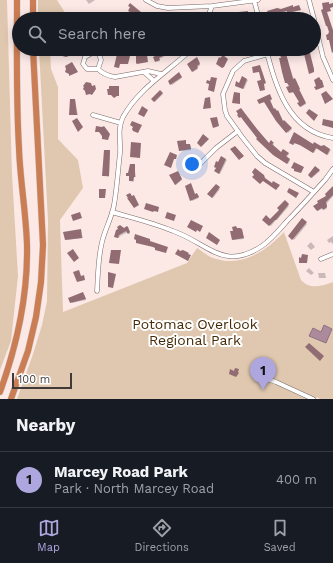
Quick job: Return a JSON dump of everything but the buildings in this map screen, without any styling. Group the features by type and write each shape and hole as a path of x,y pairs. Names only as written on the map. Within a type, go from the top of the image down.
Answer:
{"highway":[{"path":"18,0 18,12"},
{"path":"33,0 33,12"},
{"path":"0,392 7,373 19,329 26,288 27,245 19,148 17,56"},
{"path":"11,399 28,351 36,317 42,267 42,208 33,56"}],"street":[{"path":"146,0 157,6 168,8 212,6 258,0"},
{"path":"254,0 257,12"},
{"path":"309,0 312,12"},
{"path":"210,12 212,6"},
{"path":"321,49 333,80"},
{"path":"88,56 84,59 83,64 87,69 98,69"},
{"path":"98,69 101,60 100,56"},
{"path":"97,291 102,244 106,226 112,212 117,186 121,148 119,131 121,123 130,106 154,81 184,56"},
{"path":"262,56 241,63 232,71 223,94 223,105 227,116 257,156 265,163 314,192"},
{"path":"269,56 277,87 293,116 306,128 318,134 333,138"},
{"path":"98,69 102,74 115,77 148,71 162,74"},
{"path":"144,72 154,81"},
{"path":"93,115 121,123"},
{"path":"196,168 216,148 238,131"},
{"path":"112,212 174,231 212,252 230,257 245,255 262,246 273,237 326,180 333,169"},
{"path":"320,259 333,254"},
{"path":"258,376 276,382 313,399"}],"green space":[{"path":"0,0 7,0 12,174 18,276 11,341 0,370"},
{"path":"38,0 57,0 65,12 38,12"},
{"name":"Potomac Overlook Regional Park","path":"39,56 50,56 51,69 58,87 58,139 78,160 83,188 60,220 63,312 187,263 197,248 213,258 223,261 233,261 261,252 284,232 301,280 312,286 320,286 333,282 333,399 320,399 317,397 316,399 259,374 259,377 309,399 17,399 42,325 47,301 48,221"}],"shaded area":[{"path":"324,325 332,329 326,343 309,336 313,328 321,332"}],"place":[{"name":"Marcey Road Park","path":"263,390"}]}
